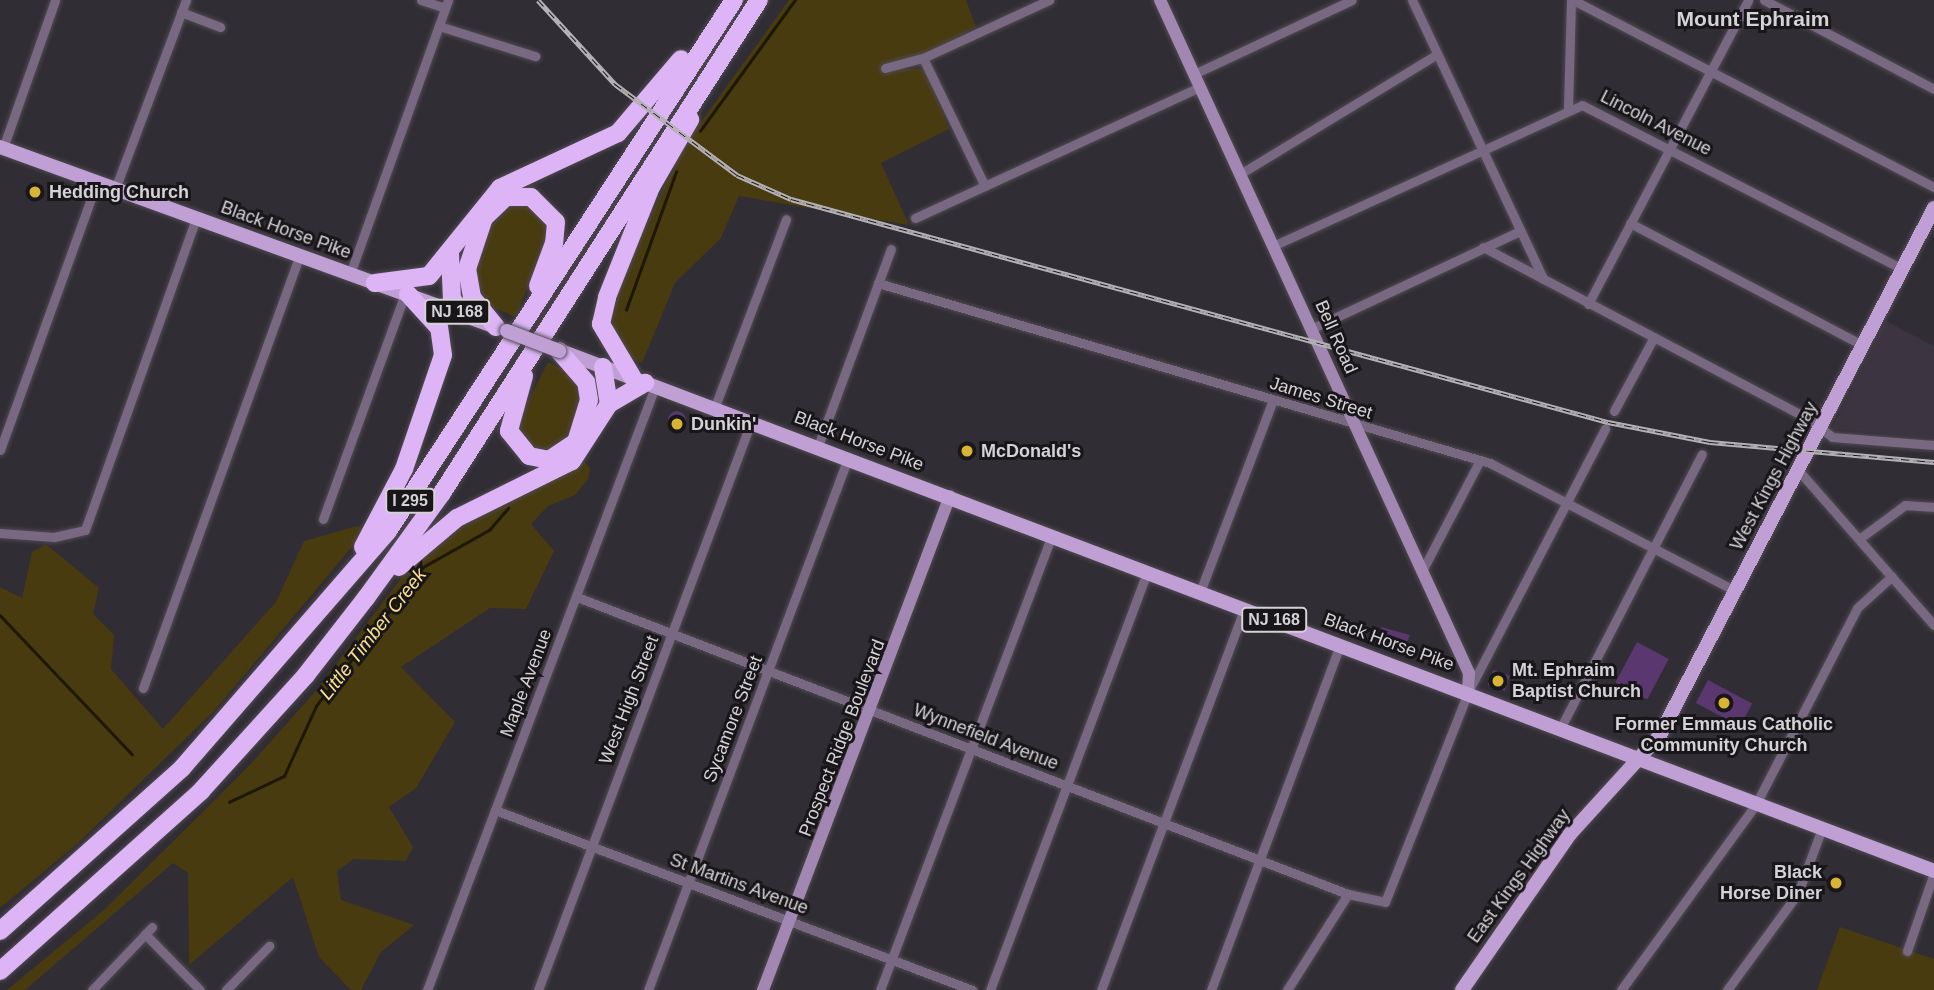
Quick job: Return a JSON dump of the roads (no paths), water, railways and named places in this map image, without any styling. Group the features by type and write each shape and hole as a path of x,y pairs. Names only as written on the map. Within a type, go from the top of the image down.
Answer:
{"highway":[{"path":"375,283 429,276 500,188 628,125 724,0"},
{"name":"I 295","path":"0,931 181,768 337,595 420,487 734,0"},
{"path":"366,598 457,518 572,461 609,404 644,383 601,324 607,297 651,187 759,0"},
{"name":"I 295","path":"0,971 201,791 306,675 442,493 553,315 759,0"},
{"path":"489,378 538,287 554,243 552,213 519,195 494,205 468,256 472,297 501,329"},
{"path":"455,244 448,260 448,281 464,315"},
{"path":"337,595 404,469 438,382 444,340 430,316 406,294"},
{"path":"553,315 508,425 515,444 535,459 566,452 586,422 586,382 559,351"},
{"path":"603,367 609,404"}],"main road":[{"name":"Black Horse Pike","path":"1,148 559,351"},
{"name":"West Kings Highway","path":"1641,758 1660,735 1934,208"},
{"name":"NJ 168","path":"559,351 644,383"},
{"name":"Black Horse Pike","path":"644,383 818,446 1244,610 1561,727 1934,872"},
{"name":"East Kings Highway","path":"1462,990 1551,859 1641,758"}],"street":[{"path":"1,148 55,0"},
{"path":"116,189 186,0"},
{"path":"350,274 447,4 421,0"},
{"path":"886,68 923,58 1049,0"},
{"name":"Bell Road","path":"1160,0 1275,245 1469,673 1468,692"},
{"path":"1194,74 1352,0"},
{"path":"1412,0 1543,279"},
{"path":"1275,245 1482,152 1568,108 1572,0 1934,187"},
{"path":"1588,304 1748,0"},
{"path":"1764,0 1934,89"},
{"path":"181,12 220,27"},
{"path":"439,26 535,56"},
{"path":"1240,174 1437,54"},
{"path":"923,58 985,186"},
{"path":"915,218 1200,87"},
{"name":"Lincoln Avenue","path":"1568,108 1592,106 1903,270"},
{"path":"0,450 97,182"},
{"path":"0,533 69,535 85,530 197,218"},
{"path":"715,409 786,219"},
{"path":"1630,223 1864,346"},
{"path":"1313,328 1520,231"},
{"path":"1483,247 1808,418 1820,431 1832,437 1934,446"},
{"path":"818,446 891,248"},
{"path":"143,688 300,255"},
{"name":"James Street","path":"878,283 1480,460 1736,591"},
{"path":"323,519 406,294"},
{"path":"1614,411 1654,337"},
{"name":"Maple Avenue","path":"427,990 577,597 644,383"},
{"path":"1200,593 1273,400"},
{"name":"West High Street","path":"538,990 751,422"},
{"path":"1468,692 1605,429"},
{"path":"1561,727 1702,454"},
{"name":"Sycamore Street","path":"648,990 848,458"},
{"path":"1422,571 1480,460"},
{"path":"1799,471 1934,625"},
{"name":"Prospect Ridge Boulevard","path":"763,990 872,710 950,496"},
{"path":"1859,539 1905,505 1934,507"},
{"path":"880,990 1052,535"},
{"path":"990,990 1147,572"},
{"path":"1620,990 1756,804 1857,608 1892,576"},
{"name":"Wynnefield Avenue","path":"577,597 671,636 1261,858 1348,894 1385,902 1468,692"},
{"path":"1101,990 1244,610"},
{"path":"1212,990 1340,645"},
{"name":"St Martins Avenue","path":"495,810 688,883 791,918 972,990"},
{"path":"1727,990 1798,893 1822,828"},
{"path":"1907,951 1934,872"},
{"path":"1287,990 1348,894"},
{"path":"92,990 149,930 200,990"},
{"path":"226,990 270,946"}],"waterway":[{"name":"Little Timber Creek","path":"700,131 795,0"},
{"name":"Little Timber Creek","path":"626,310 676,172"},
{"name":"Little Timber Creek","path":"229,802 284,776 316,706 423,567 489,530 508,508"},
{"name":"Little Timber Creek","path":"0,615 132,754"}],"railway":[{"path":"538,0 615,84 737,175 791,199 1608,422 1710,442 1934,462"}],"place":[{"name":"Hedding Church","path":"35,192"},
{"name":"Dunkin'","path":"677,424"},
{"name":"McDonald's","path":"967,451"},
{"name":"Mt. Ephraim Baptist Church","path":"1498,681"},
{"name":"Former Emmaus Catholic Community Church","path":"1724,703"},
{"name":"Black Horse Diner","path":"1836,883"}],"district":[{"name":"Mount Ephraim","path":"1753,19"}]}
